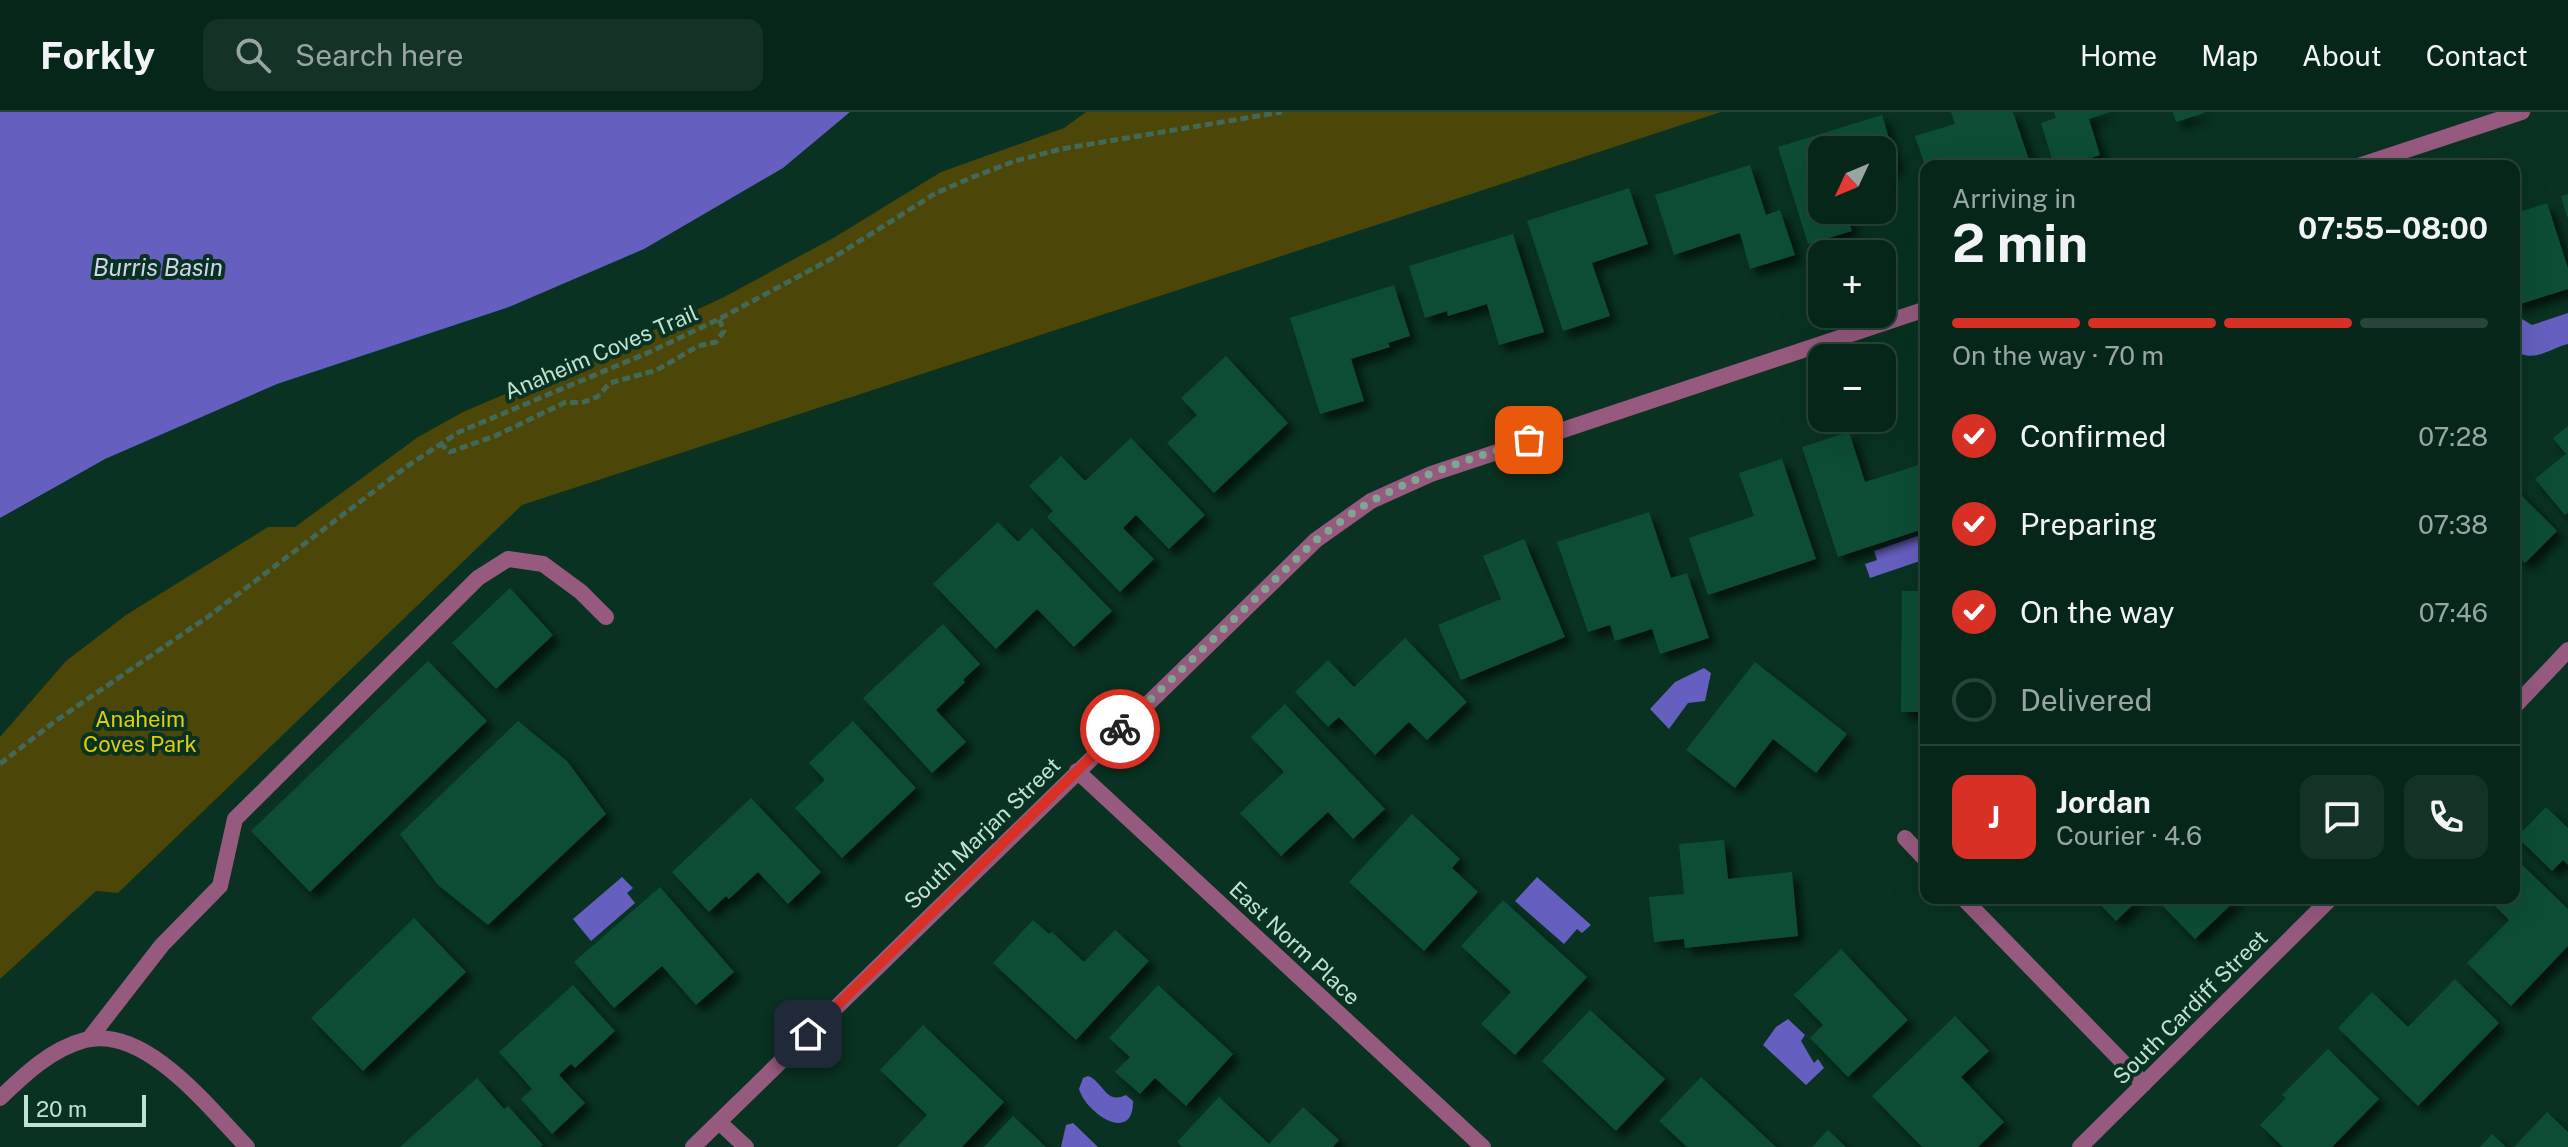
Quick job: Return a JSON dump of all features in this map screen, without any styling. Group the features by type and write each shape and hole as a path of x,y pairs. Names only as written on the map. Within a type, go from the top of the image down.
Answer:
{"street":[{"path":"2376,160 2522,112"},
{"name":"South Marjan Street","path":"693,1147 1316,540 1371,501 1475,458 1920,311"},
{"path":"89,1039 162,945 220,886 235,819 478,578 508,559 543,564 581,592 606,617"},
{"path":"2520,701 2568,650"},
{"name":"East Norm Place","path":"1077,771 1483,1147"},
{"path":"1905,838 1920,854"},
{"path":"1969,904 2144,1084"},
{"name":"South Cardiff Street","path":"2080,1147 2325,904"},
{"path":"0,1098 42,1060 68,1046 89,1039 120,1041 146,1053 174,1073 247,1147"},
{"path":"719,1122 746,1147"}],"path":[{"name":"Anaheim Coves Trail","path":"0,764 54,722 209,616 440,443 489,417 652,351 719,319 831,259 936,193 1015,161 1061,149 1282,112"},
{"path":"440,443 450,452 495,436 566,402 581,403 597,397 610,383 657,370 698,346 716,342 724,331 719,319"}],"green space":[{"name":"Anaheim Coves Park","path":"1086,112 1721,112 522,505 118,893 96,891 0,979 0,737 66,661 126,615 268,527 295,527 418,437 463,412 724,297 835,237 941,172 1064,128"}],"water":[{"name":"Burris Basin","path":"0,112 850,112 783,168 644,249 509,307 277,384 105,459 0,518"},
{"path":"2568,313 2568,344 2535,356 2521,354 2520,320 2532,325"},
{"path":"1920,535 1920,561 1870,578 1865,564 1877,560 1874,551"},
{"path":"1704,668 1711,673 1705,701 1688,703 1669,729 1650,709 1675,682"},
{"path":"622,877 633,888 627,893 635,903 591,941 573,919"},
{"path":"1537,877 1591,925 1582,933 1577,929 1564,944 1515,901"},
{"path":"1788,1019 1805,1035 1801,1041 1814,1063 1818,1059 1824,1068 1806,1085 1763,1045 1776,1027"},
{"path":"1088,1076 1109,1095 1126,1095 1133,1101 1131,1114 1126,1121 1109,1121 1091,1108 1079,1089 1083,1078"},
{"path":"1073,1123 1098,1147 1061,1147 1066,1125"}],"building":[{"path":"1951,112 2013,112 2029,160 1923,160 1915,136 1955,124"},
{"path":"2054,112 2110,112 2089,119 2100,155 2085,160 2052,160 2041,123 2056,118"},
{"path":"2173,112 2204,112 2204,113 2176,122"},
{"path":"1882,115 1888,136 1814,136"},
{"path":"1808,138 1808,224 1850,224 1852,231 1822,240 1808,240 1808,244 1778,147"},
{"path":"1750,165 1766,215 1780,210 1795,255 1750,269 1740,233 1674,255 1655,195"},
{"path":"1629,188 1648,244 1592,263 1610,316 1563,331 1527,221"},
{"path":"2568,194 2568,217 2567,217 2561,196"},
{"path":"2547,203 2568,268 2568,289 2520,304 2520,212"},
{"path":"1513,234 1544,332 1499,345 1487,304 1448,316 1447,311 1425,318 1409,266"},
{"path":"1394,285 1410,336 1388,343 1390,347 1351,359 1364,401 1320,414 1290,318"},
{"path":"1226,356 1288,423 1214,493 1167,443 1197,415 1181,398"},
{"path":"2568,426 2568,513 2565,515 2535,479 2566,454 2553,438"},
{"path":"1849,432 1865,482 1920,465 1920,530 1838,557 1802,447"},
{"path":"1131,438 1205,515 1169,549 1136,515 1123,528 1154,559 1120,592 1047,517 1053,511 1029,486 1061,456 1085,481"},
{"path":"1782,459 1816,559 1708,595 1689,538 1754,516 1739,473"},
{"path":"2520,494 2557,531 2525,563 2520,558"},
{"path":"1649,512 1671,578 1687,573 1709,638 1660,654 1652,629 1615,641 1610,625 1588,632 1557,542"},
{"path":"998,522 1018,542 1032,528 1112,611 1074,647 1037,609 996,649 933,584"},
{"path":"1524,539 1565,637 1461,680 1438,625 1501,599 1483,556"},
{"path":"510,588 553,635 496,689 452,643"},
{"path":"1902,591 1920,591 1920,712 1901,712"},
{"path":"943,624 980,664 936,710 966,742 932,773 863,698"},
{"path":"1405,638 1467,702 1427,740 1409,722 1375,755 1339,717 1328,727 1295,692 1328,660 1354,687"},
{"path":"428,661 487,721 310,892 251,831"},
{"path":"1755,662 1847,734 1816,773 1773,739 1735,788 1686,750"},
{"path":"1285,704 1385,809 1353,839 1328,812 1281,856 1240,813 1284,772 1251,737"},
{"path":"518,721 567,761 606,814 488,925 438,885 400,834"},
{"path":"853,721 916,788 842,858 795,808 825,780 809,763"},
{"path":"751,798 821,872 788,904 758,872 729,899 726,896 709,912 672,872"},
{"path":"2546,807 2568,828 2568,865 2563,860 2552,871 2520,840 2520,834"},
{"path":"1412,814 1460,859 1452,868 1478,892 1424,951 1349,882"},
{"path":"1724,840 1728,879 1792,872 1798,936 1685,948 1684,939 1654,942 1649,897 1684,894 1679,844"},
{"path":"2520,863 2568,909 2568,946 2511,1006 2467,963 2509,920 2493,904 2520,904"},
{"path":"660,887 734,972 696,1005 662,966 614,1008 574,962"},
{"path":"1503,900 1587,977 1515,1055 1481,1024 1511,992 1461,946"},
{"path":"2100,904 2134,904 2116,921"},
{"path":"2161,904 2232,904 2195,939"},
{"path":"414,918 466,972 363,1071 311,1018"},
{"path":"1033,920 1049,934 1052,932 1084,962 1115,930 1149,961 1076,1040 993,963"},
{"path":"1841,949 1908,1020 1848,1077 1810,1038 1823,1025 1794,995"},
{"path":"2455,979 2499,1023 2418,1106 2338,1028 2372,992 2408,1027"},
{"path":"573,985 615,1031 575,1068 571,1064 559,1075 585,1103 552,1134 521,1099 532,1089 499,1052"},
{"path":"1158,985 1233,1054 1186,1106 1155,1078 1140,1094 1115,1072 1130,1057 1109,1038"},
{"path":"1590,1010 1665,1079 1616,1131 1542,1061"},
{"path":"1955,1016 1989,1051 1961,1077 2004,1122 1978,1147 1922,1147 1872,1096"},
{"path":"923,1025 1004,1102 962,1147 897,1147 927,1115 880,1070"},
{"path":"2328,1049 2379,1099 2332,1147 2283,1147 2260,1125 2286,1098 2282,1095"},
{"path":"1701,1077 1776,1147 1687,1147 1659,1121"},
{"path":"477,1078 504,1109 508,1106 543,1145 400,1147"},
{"path":"1219,1097 1269,1144 1303,1107 1339,1140 1333,1147 1183,1147 1177,1142"},
{"path":"2547,1112 2568,1132 2568,1147 2514,1147"},
{"path":"1013,1116 1046,1147 984,1147"},
{"path":"1828,1130 1846,1147 1812,1147"},
{"path":"2492,1134 2506,1147 2480,1147"}],"way so far":[{"path":"1120,729 1316,540 1343,520 1371,501 1431,474 1529,440"}],"route":[{"path":"808,1034 1120,729"}]}
